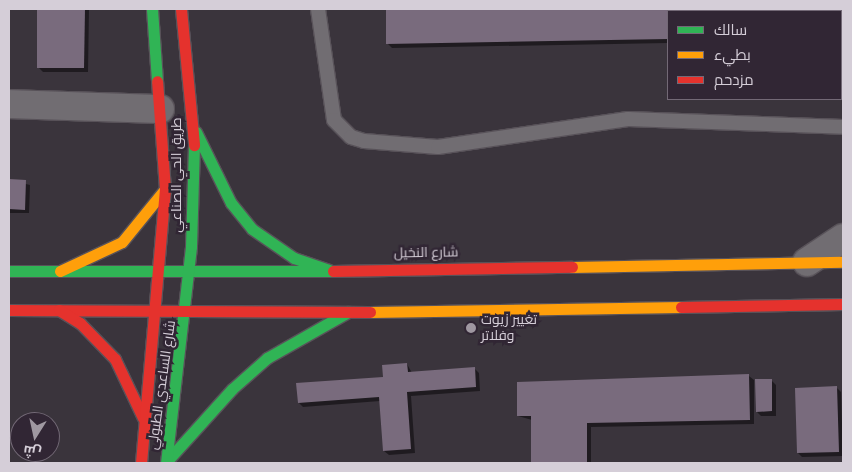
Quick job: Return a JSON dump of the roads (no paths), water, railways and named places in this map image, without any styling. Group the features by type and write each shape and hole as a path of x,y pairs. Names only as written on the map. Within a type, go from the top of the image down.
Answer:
{"main road":[{"name":"طريق الحي الصناعي","path":"152,9 165,189 161,273 157,311"},
{"name":"طريق الحي الصناعي","path":"181,9 194,126 190,273 187,311"},
{"path":"194,126 231,202 252,229 294,258 329,270"},
{"path":"60,271 122,242 165,189"},
{"name":"شارع النخيل","path":"9,271 190,273 843,262"},
{"path":"9,310 348,312 843,304"},
{"path":"59,310 115,359 139,403 145,427"},
{"name":"شارع الساعدي الطبولي","path":"141,463 157,311"},
{"name":"شارع الساعدي الطبولي","path":"166,462 187,311"},
{"path":"166,462 232,389 267,358 348,312"}],"street":[{"path":"9,104 160,108"},
{"path":"807,262 843,238"}],"lane":[{"path":"318,9 334,120 351,136 364,141 438,147 628,120 843,127"}],"place":[{"name":"تغيير زيوت وفلاتر","path":"471,328"}]}
